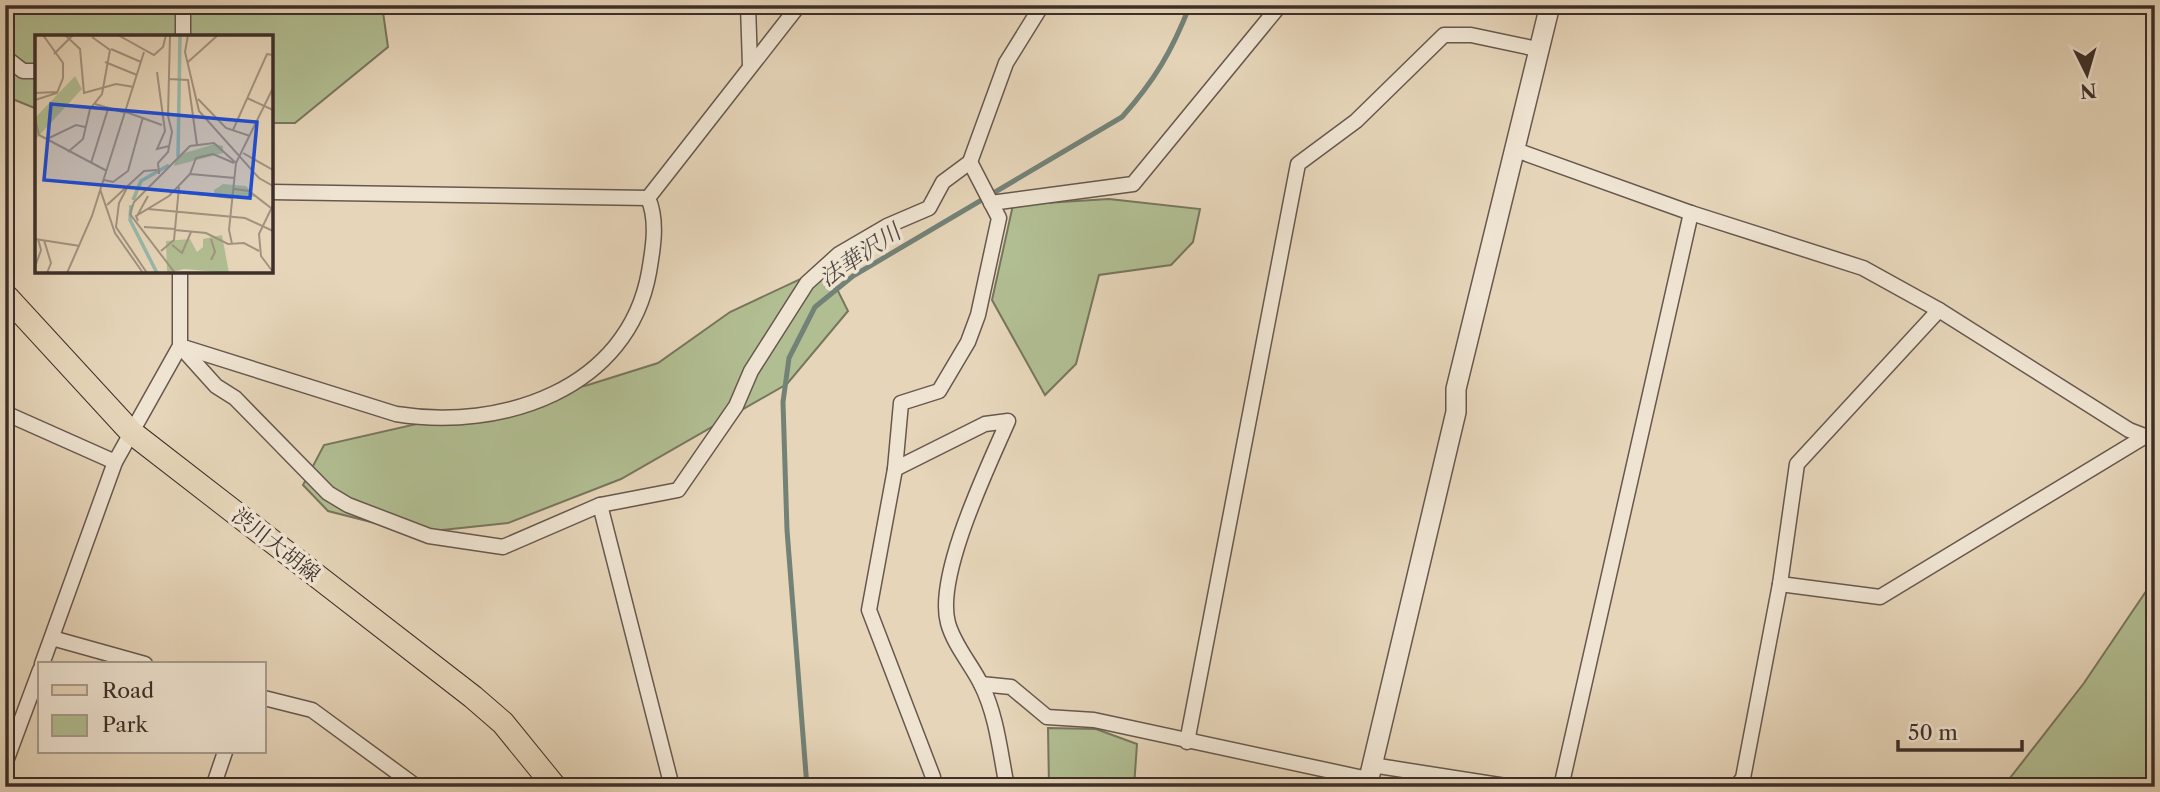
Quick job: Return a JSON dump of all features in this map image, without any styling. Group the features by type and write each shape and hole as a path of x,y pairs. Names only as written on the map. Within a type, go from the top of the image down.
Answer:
{"main road":[{"name":"渋川大胡線","path":"5,295 131,432 473,697 503,723 555,787"}],"street":[{"path":"183,35 184,5"},
{"path":"748,5 750,66"},
{"path":"648,198 799,5"},
{"path":"180,345 216,386 236,398 328,493 348,505 429,537 503,547 600,505 678,490 736,406 751,371 807,283 839,254 887,226 929,208 943,182 970,162 1006,63 1042,5"},
{"path":"991,203 1133,184 1280,5"},
{"path":"1369,777 1456,412 1456,388 1537,49 1550,5"},
{"path":"1187,742 1298,164 1356,121 1444,35 1471,35 1537,49"},
{"path":"5,57 23,71 35,71"},
{"path":"1513,149 1691,213 1863,268 1939,310 2149,439 1880,597 1780,584"},
{"path":"933,787 933,777 869,610 895,469 901,403 939,391 968,342 984,291 999,218 970,162"},
{"path":"273,192 648,198"},
{"path":"180,345 396,414 428,419 486,415 534,403 592,372 624,336 647,284 653,250 652,208 648,198"},
{"path":"1561,787 1691,213"},
{"path":"43,662 115,462 180,345 180,273"},
{"path":"1736,787 1743,778 1780,584 1797,464 1939,310"},
{"path":"5,413 115,462"},
{"path":"895,469 985,424 1008,421 977,493 945,590 948,623 981,684 993,714 1007,787"},
{"path":"600,505 672,787"},
{"path":"52,638 138,662"},
{"path":"5,764 38,675"},
{"path":"981,684 1011,687 1046,717 1094,720 1187,742 1369,777 1512,787"},
{"path":"266,698 312,710 417,787"},
{"path":"213,787 224,754"}],"green space":[{"path":"5,5 382,5 388,47 295,123 273,123 273,35 35,35 35,108 5,96"},
{"path":"1109,199 1200,209 1193,242 1171,265 1099,275 1076,364 1045,395 992,300 1013,205"},
{"path":"826,267 848,311 787,384 621,479 508,523 414,533 328,511 303,485 324,445 588,385 658,363 730,312"},
{"path":"2155,578 2155,787 2003,787 2084,683"},
{"path":"1048,728 1096,729 1137,744 1134,787 1049,787"}],"waterway":[{"name":"法華沢川","path":"807,787 787,530 783,402 789,358 815,307 853,276 1122,117 1162,64 1190,5"}]}
